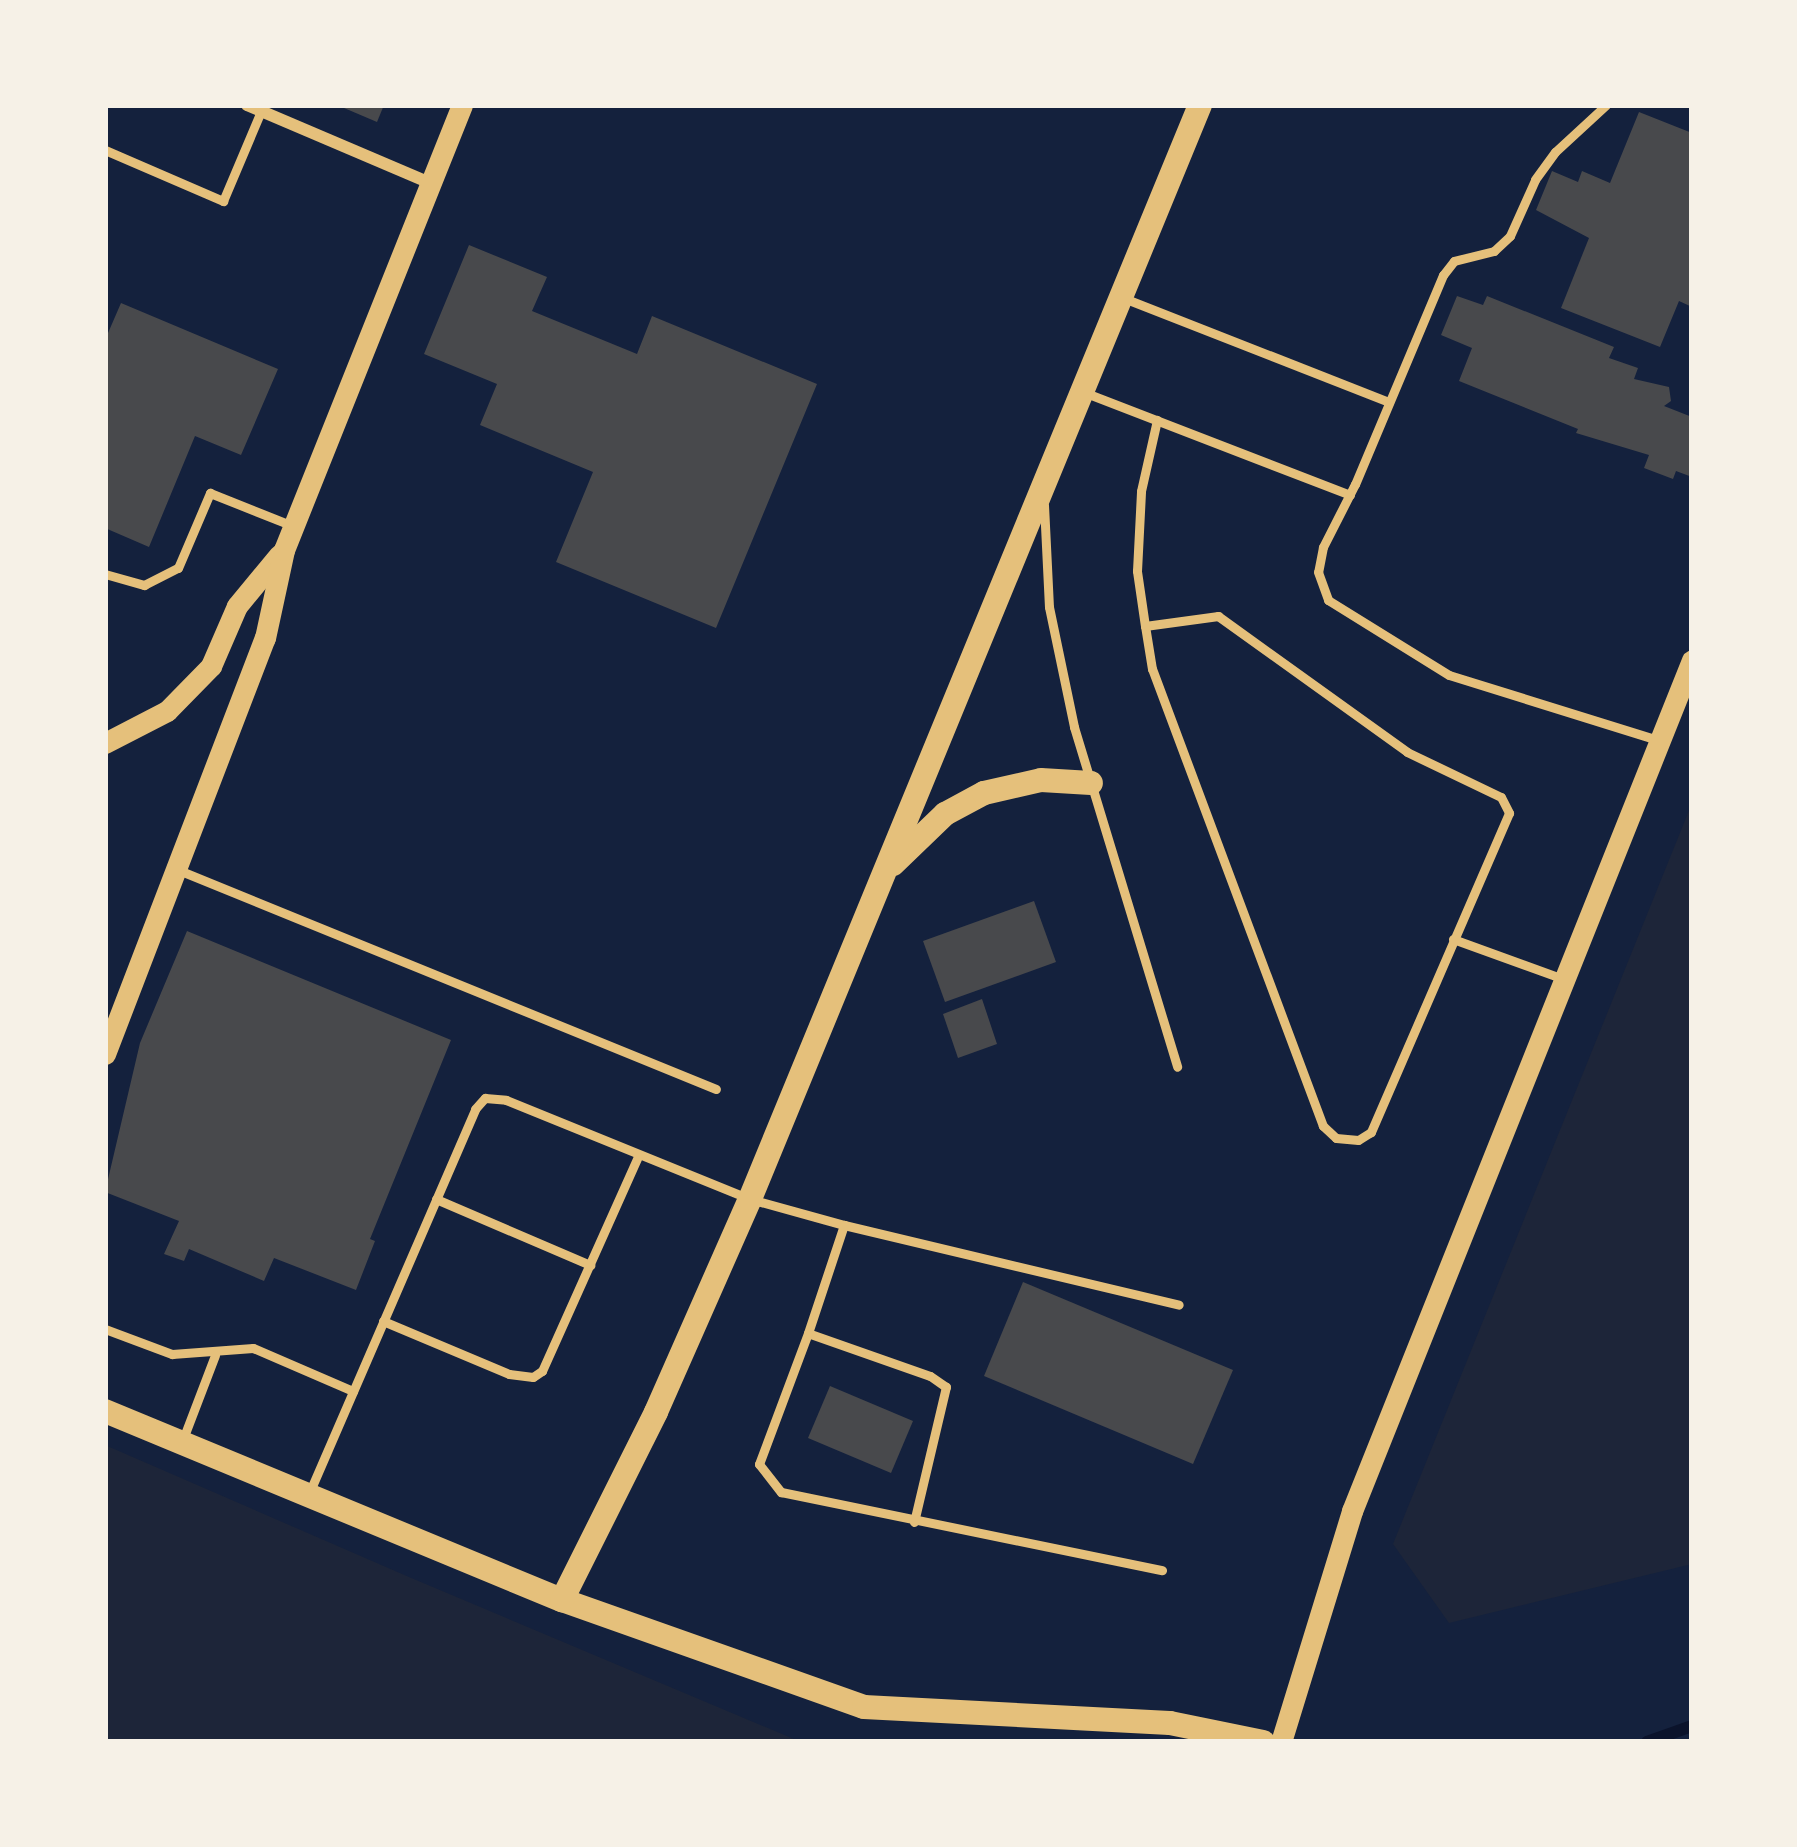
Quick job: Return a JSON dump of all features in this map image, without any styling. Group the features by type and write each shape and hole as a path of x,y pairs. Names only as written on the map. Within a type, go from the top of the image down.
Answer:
{"main road":[{"path":"562,1600 656,1412 750,1199 1200,105"},
{"path":"887,870 945,814 984,793 1041,780 1091,783"},
{"path":"105,1411 310,1491 562,1600 864,1707 1170,1723 1262,1742"}],"street":[{"path":"247,105 430,183"},
{"path":"105,1054 265,638 293,526 462,105"},
{"path":"105,743 167,711 211,666 237,606 284,550"},
{"path":"1281,1742 1352,1511 1692,660"}],"lane":[{"path":"1606,105 1555,152 1510,236 1494,251 1454,262 1443,275 1350,495 1323,547 1318,572 1328,600 1449,675 1659,741"},
{"path":"105,150 223,201 261,111"},
{"path":"1121,297 1389,402"},
{"path":"1082,391 1350,495"},
{"path":"1145,626 1218,616 1407,752 1501,797 1509,813 1371,1132 1358,1140 1336,1138 1323,1126 1152,669 1145,626 1137,571 1141,491 1157,420"},
{"path":"1043,488 1049,607 1091,783 1177,1067"},
{"path":"105,574 144,585 178,568 210,493 293,526"},
{"path":"176,869 716,1089"},
{"path":"1453,939 1561,979"},
{"path":"310,1491 436,1199 485,1098 506,1100 750,1199 1179,1305"},
{"path":"383,1321 509,1374 533,1377 550,1356 638,1156"},
{"path":"436,1199 590,1265"},
{"path":"844,1225 759,1464 781,1492 1162,1570"},
{"path":"105,1329 172,1354 253,1348 353,1391"},
{"path":"808,1333 940,1379 946,1387 914,1522"},
{"path":"182,1441 215,1354"}],"shaded area":[{"path":"1692,803 1692,1564 1449,1623 1393,1544"},
{"path":"105,1445 409,1577 801,1742 105,1742"}],"building":[{"path":"337,105 384,105 377,122"},
{"path":"1639,112 1692,133 1692,307 1679,301 1660,347 1561,308 1589,238 1536,210 1552,171 1578,182 1582,171 1610,183"},
{"path":"469,245 547,277 532,311 637,354 652,316 817,384 716,628 556,562 593,472 480,425 497,384 424,354"},
{"path":"1457,296 1483,305 1487,296 1614,347 1609,358 1638,368 1634,379 1669,387 1671,401 1664,406 1692,417 1692,477 1676,471 1673,479 1644,468 1649,455 1576,433 1578,429 1459,381 1472,348 1441,335"},
{"path":"121,303 278,369 241,455 195,436 149,547 105,528 105,340"},
{"path":"1034,901 1056,962 945,1002 923,941"},
{"path":"187,931 451,1040 370,1239 375,1241 356,1290 274,1258 264,1281 189,1249 184,1261 164,1254 179,1221 105,1192 140,1043"},
{"path":"982,999 997,1044 958,1058 943,1014"},
{"path":"1023,1282 1233,1370 1193,1464 984,1376"},
{"path":"830,1386 913,1421 891,1473 808,1438"}],"waterway":[{"path":"1647,1742 1692,1726"}]}
